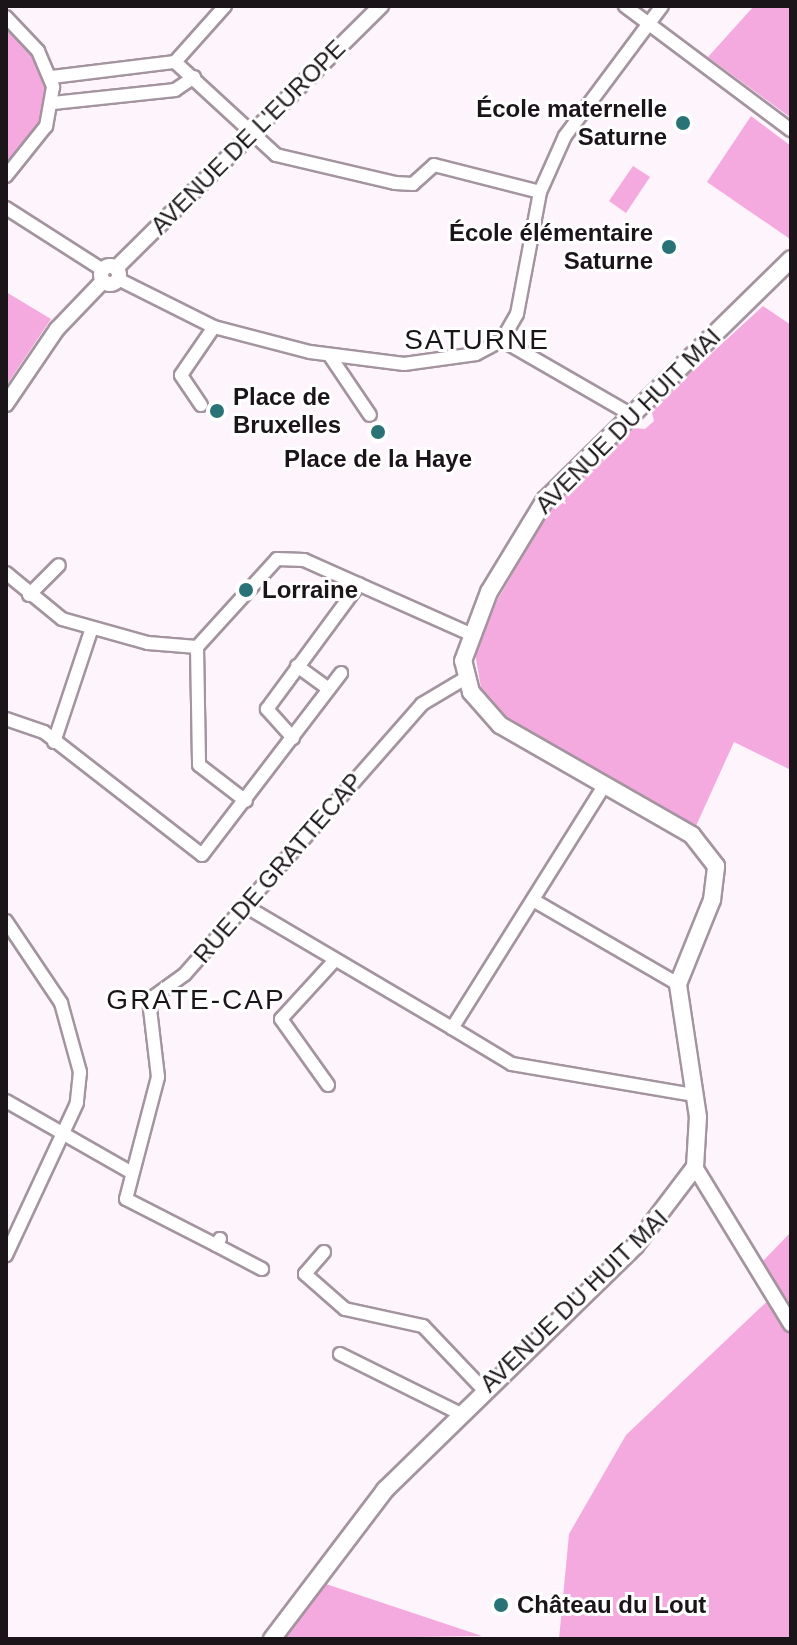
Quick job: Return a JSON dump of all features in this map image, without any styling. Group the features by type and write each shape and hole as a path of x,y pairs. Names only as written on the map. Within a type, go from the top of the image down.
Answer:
{"main road":[{"name":"AVENUE DU HUIT MAI","path":"464,679 470,634 545,500 791,259"},
{"path":"464,679 500,725 692,835 716,866 712,900 678,984 694,1095 695,1167"},
{"name":"AVENUE DU HUIT MAI","path":"272,1639 385,1490 483,1389 642,1238 695,1167"}],"street":[{"path":"52,77 175,62 225,6"},
{"name":"AVENUE DE L'EUROPE","path":"6,404 57,329 381,6"},
{"path":"625,6 791,130"},
{"path":"6,208 110,274 214,327 330,356 437,362 502,340 521,301 540,192 565,136 646,23 662,6"},
{"path":"6,17 38,51 52,77 53,103 35,144 6,176"},
{"path":"175,62 276,155 395,183 413,184 434,165 540,192"},
{"path":"53,103 175,90 194,77"},
{"path":"201,405 181,375 214,327"},
{"path":"502,340 630,414"},
{"path":"330,356 370,415"},
{"path":"246,801 199,765 197,647 277,559 304,560 470,634"},
{"path":"29,595 59,565"},
{"path":"6,573 49,612 92,628 197,647"},
{"path":"293,738 267,709 359,584"},
{"path":"54,742 92,628"},
{"path":"297,666 329,689"},
{"path":"6,719 54,742 192,853 210,850 341,673"},
{"name":"RUE DE GRATTECAP","path":"132,1173 158,1077 149,1000 185,974 422,704 464,679"},
{"path":"452,1028 604,786"},
{"path":"533,900 678,984"},
{"path":"245,906 512,1064 694,1095"},
{"path":"6,921 38,964 74,1039 80,1087 63,1134 6,1255"},
{"path":"328,1085 281,1019 335,960"},
{"path":"6,1101 132,1173 129,1203 218,1242 262,1269"},
{"path":"695,1167 791,1324"},
{"path":"324,1252 305,1274 345,1309 423,1326 483,1389"},
{"path":"340,1354 460,1412"}],"shaded area":[{"path":"754,6 791,6 791,118 708,57"},
{"path":"6,22 48,79 43,124 6,171"},
{"path":"751,116 791,146 790,239 707,182"},
{"path":"633,166 650,177 626,213 609,201"},
{"path":"6,292 51,319 6,386"},
{"path":"763,306 791,325 791,770 734,742 696,826 494,710 481,688 475,653 479,631 553,505 634,428 645,429 654,421 651,409"},
{"path":"791,1232 791,1639 559,1639 569,1534 626,1435 777,1292 760,1264"},
{"path":"323,1583 482,1636 282,1639"}],"place":[{"name":"École maternelle Saturne","path":"683,123"},
{"name":"École élémentaire Saturne","path":"669,247"},
{"name":"Place de Bruxelles","path":"217,411"},
{"name":"Place de la Haye","path":"378,432"},
{"name":"Lorraine","path":"246,590"},
{"name":"Château du Lout","path":"501,1605"}],"district":[{"name":"SATURNE","path":"477,340"},
{"name":"GRATE-CAP","path":"196,1000"}]}
